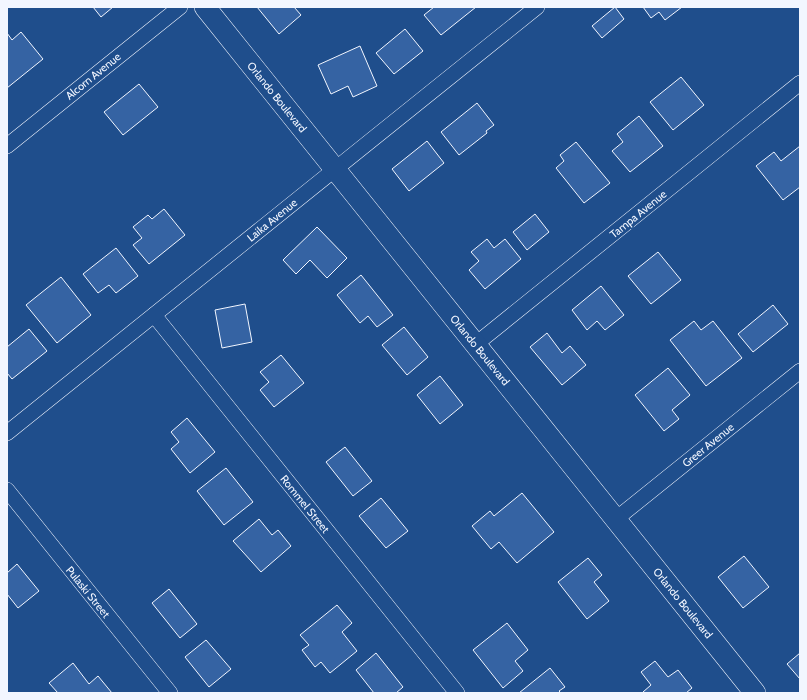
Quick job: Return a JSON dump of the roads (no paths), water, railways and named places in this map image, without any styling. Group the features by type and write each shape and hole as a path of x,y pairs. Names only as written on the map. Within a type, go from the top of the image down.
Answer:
{"street":[{"name":"Alcorn Avenue","path":"7,146 180,7"},
{"name":"Orlando Boulevard","path":"205,7 756,693"},
{"name":"Laika Avenue","path":"7,433 537,7"},
{"name":"Tampa Avenue","path":"476,344 800,83"},
{"name":"Rommel Street","path":"154,315 457,693"},
{"name":"Greer Avenue","path":"616,519 800,371"},
{"name":"Pulaski Street","path":"7,490 170,693"}]}
